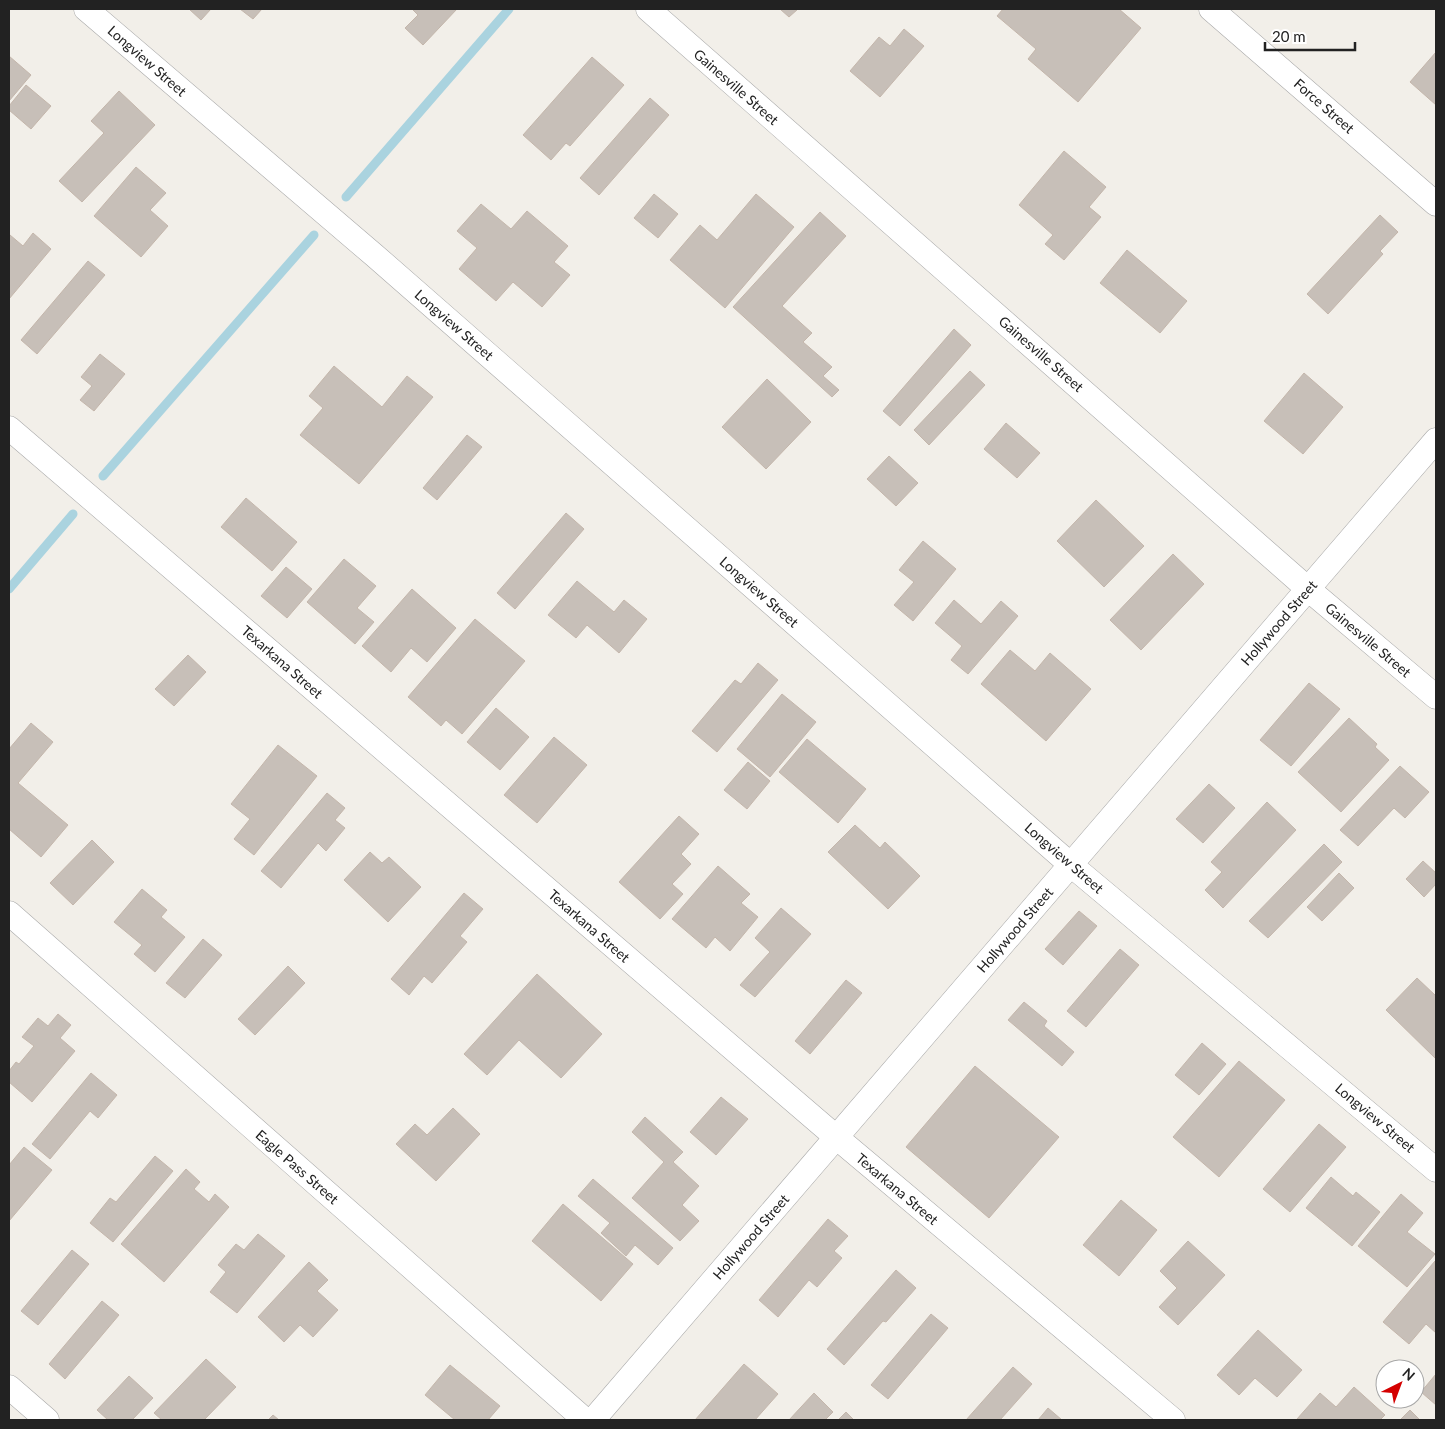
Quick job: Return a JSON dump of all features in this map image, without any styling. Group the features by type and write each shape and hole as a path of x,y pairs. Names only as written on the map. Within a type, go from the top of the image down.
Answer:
{"street":[{"name":"Longview Street","path":"86,9 382,261 1071,865 1436,1170"},
{"name":"Gainesville Street","path":"648,9 1308,589 1436,697"},
{"name":"Force Street","path":"1211,9 1436,204"},
{"name":"Texarkana Street","path":"9,428 836,1137 1173,1420"},
{"name":"Hollywood Street","path":"593,1420 1436,440"},
{"name":"Eagle Pass Street","path":"9,913 585,1420"},
{"path":"9,1387 47,1420"}],"building":[{"path":"189,9 211,9 201,20"},
{"path":"240,9 262,9 253,19"},
{"path":"412,9 457,9 423,45 405,28 418,15"},
{"path":"780,9 798,9 789,17"},
{"path":"1003,9 1119,9 1141,28 1078,102 1028,59 1036,49 997,16"},
{"path":"904,29 924,46 880,97 850,71 879,37 890,46"},
{"path":"1436,52 1436,105 1410,82"},
{"path":"9,56 31,75 9,101"},
{"path":"592,57 624,85 570,146 566,143 551,160 523,135"},
{"path":"26,85 51,106 31,129 9,110 9,106"},
{"path":"119,91 155,125 82,202 59,181 104,133 91,121"},
{"path":"650,98 669,115 599,195 580,178"},
{"path":"1064,151 1106,187 1089,207 1101,217 1064,260 1045,244 1053,235 1019,205"},
{"path":"136,167 166,193 150,210 168,226 141,257 94,216"},
{"path":"654,194 678,214 658,238 634,218"},
{"path":"756,194 794,227 725,308 670,260 700,225 717,240"},
{"path":"481,204 511,229 527,211 568,246 554,262 570,275 542,307 513,282 496,301 459,269 477,248 457,231"},
{"path":"820,212 846,236 782,306 812,333 803,342 832,367 823,376 839,390 832,397 733,307"},
{"path":"1380,215 1398,232 1380,251 1383,254 1328,314 1307,294"},
{"path":"33,233 51,249 9,299 9,237 10,235 23,246"},
{"path":"1127,250 1187,301 1160,333 1100,283"},
{"path":"88,261 105,275 37,354 21,340"},
{"path":"954,329 971,345 900,426 883,411"},
{"path":"100,354 125,374 94,411 80,400 92,386 81,377"},
{"path":"334,366 382,407 407,376 433,397 359,484 300,435 323,408 309,396"},
{"path":"970,371 985,385 929,445 914,430"},
{"path":"1304,373 1343,407 1303,454 1264,421"},
{"path":"767,379 811,422 766,469 722,427"},
{"path":"1006,423 1040,453 1017,478 984,449"},
{"path":"467,435 482,447 437,500 423,488"},
{"path":"889,456 918,483 896,506 867,479"},
{"path":"246,498 297,542 272,571 221,527"},
{"path":"1096,500 1144,546 1104,587 1057,541"},
{"path":"566,513 584,529 515,609 497,593"},
{"path":"923,541 956,569 913,621 894,605 914,582 899,570"},
{"path":"1173,554 1204,584 1141,650 1110,620"},
{"path":"344,559 376,586 357,608 374,622 355,644 307,602"},
{"path":"286,567 312,589 287,618 261,596"},
{"path":"577,581 614,612 624,600 647,619 619,653 587,625 576,638 548,615"},
{"path":"412,589 456,628 427,662 411,648 391,672 362,646"},
{"path":"954,600 981,624 1001,601 1018,616 968,674 951,660 962,646 935,623"},
{"path":"475,619 525,661 462,734 446,720 441,726 408,697"},
{"path":"1010,650 1035,671 1050,653 1091,689 1046,741 981,684"},
{"path":"188,655 206,672 174,706 155,689"},
{"path":"758,663 778,680 717,752 692,731 735,680 741,684"},
{"path":"1309,683 1340,709 1291,766 1260,740"},
{"path":"782,694 816,722 770,777 737,749"},
{"path":"496,708 529,737 500,770 467,742"},
{"path":"1349,718 1377,744 1375,747 1389,760 1341,812 1298,772"},
{"path":"31,723 53,742 18,783 68,825 41,857 9,829 9,749"},
{"path":"554,737 587,765 537,823 504,795"},
{"path":"807,739 866,789 838,823 779,772"},
{"path":"278,745 317,776 254,855 234,839 250,819 231,804"},
{"path":"748,762 770,781 747,809 724,790"},
{"path":"1400,766 1429,792 1405,818 1394,808 1358,846 1340,830"},
{"path":"1209,784 1235,808 1203,843 1176,819"},
{"path":"327,793 345,808 335,820 345,828 326,851 318,843 281,888 261,871"},
{"path":"1267,802 1296,830 1223,908 1205,890 1222,872 1211,862"},
{"path":"679,816 699,834 681,854 691,864 672,884 683,894 660,919 619,882"},
{"path":"855,825 880,848 885,842 920,876 888,909 828,852"},
{"path":"92,840 114,862 73,905 50,883"},
{"path":"1324,844 1342,862 1268,938 1249,921"},
{"path":"370,852 382,863 389,857 421,887 388,922 344,880"},
{"path":"1423,861 1436,873 1436,884 1424,897 1406,879"},
{"path":"718,866 750,894 741,903 758,917 730,951 715,937 706,948 672,919"},
{"path":"1339,873 1354,888 1322,921 1307,907"},
{"path":"142,889 167,910 161,917 185,937 155,972 134,954 142,945 114,922"},
{"path":"464,893 483,909 460,936 467,942 432,983 424,976 409,995 391,979"},
{"path":"781,908 811,934 755,997 740,985 770,952 755,938"},
{"path":"1079,911 1097,926 1063,965 1045,949"},
{"path":"203,939 222,955 185,998 166,983"},
{"path":"1120,949 1139,965 1086,1027 1067,1011"},
{"path":"288,966 305,983 255,1035 238,1019"},
{"path":"537,974 602,1034 561,1078 519,1040 487,1075 464,1054"},
{"path":"1417,978 1436,996 1436,1059 1386,1010"},
{"path":"846,980 862,993 810,1054 795,1041"},
{"path":"1024,1002 1047,1021 1044,1026 1074,1052 1062,1066 1008,1020"},
{"path":"58,1014 71,1025 60,1038 75,1051 32,1102 9,1082 9,1071 16,1062 19,1064 34,1046 22,1037 38,1018 48,1026"},
{"path":"1202,1043 1226,1064 1199,1095 1175,1075"},
{"path":"1239,1061 1285,1100 1219,1177 1173,1137"},
{"path":"975,1066 1059,1137 989,1218 906,1147"},
{"path":"91,1073 117,1095 98,1118 90,1111 50,1159 32,1144"},
{"path":"721,1097 748,1119 716,1155 690,1132"},
{"path":"453,1108 480,1134 436,1181 396,1144 415,1124 427,1135"},
{"path":"645,1117 683,1152 673,1162 699,1186 682,1205 699,1221 680,1241 632,1198 664,1162 632,1132"},
{"path":"1319,1124 1346,1147 1290,1212 1263,1189"},
{"path":"24,1147 52,1170 9,1221 9,1165"},
{"path":"155,1156 173,1171 113,1242 90,1223 110,1198 116,1202"},
{"path":"186,1169 200,1182 194,1189 209,1202 215,1194 229,1207 164,1282 121,1244"},
{"path":"1331,1177 1353,1196 1356,1192 1380,1212 1352,1246 1306,1208"},
{"path":"593,1179 673,1248 658,1265 635,1245 626,1256 601,1233 610,1223 578,1196"},
{"path":"1401,1194 1423,1213 1407,1232 1435,1254 1407,1287 1358,1246"},
{"path":"1121,1200 1157,1230 1119,1276 1083,1245"},
{"path":"563,1204 633,1264 601,1301 532,1241"},
{"path":"828,1219 848,1236 834,1251 842,1258 817,1287 809,1280 778,1317 759,1300"},
{"path":"258,1234 285,1256 237,1313 210,1292 226,1272 218,1265 236,1244 244,1250"},
{"path":"1188,1241 1225,1275 1178,1325 1159,1307 1177,1288 1160,1271"},
{"path":"72,1250 89,1264 38,1325 21,1311"},
{"path":"1435,1261 1436,1333 1426,1324 1409,1344 1383,1322"},
{"path":"309,1262 328,1280 317,1291 338,1310 313,1337 300,1325 284,1342 258,1317"},
{"path":"896,1270 916,1288 886,1322 883,1321 844,1365 827,1349"},
{"path":"102,1301 119,1315 65,1379 49,1364"},
{"path":"931,1314 948,1328 888,1399 871,1385"},
{"path":"1258,1330 1302,1370 1277,1397 1255,1378 1239,1395 1217,1375"},
{"path":"206,1359 236,1387 204,1420 162,1420 154,1413"},
{"path":"744,1364 778,1394 755,1420 695,1420"},
{"path":"450,1365 500,1406 488,1420 455,1420 425,1395"},
{"path":"1013,1367 1032,1384 1000,1420 966,1420"},
{"path":"1436,1374 1436,1405 1425,1395 1425,1387"},
{"path":"129,1376 153,1398 132,1420 108,1420 97,1410"},
{"path":"1354,1387 1375,1406 1375,1409 1378,1409 1385,1415 1380,1420 1297,1419 1320,1393 1336,1407"},
{"path":"814,1393 833,1412 825,1420 789,1420"},
{"path":"1048,1408 1062,1420 1038,1420"},
{"path":"1410,1410 1420,1420 1400,1420"},
{"path":"846,1412 854,1420 838,1420"},
{"path":"273,1415 279,1420 268,1420"}],"waterway":[{"path":"346,197 509,9"},
{"path":"103,476 314,235"},
{"path":"9,589 73,514"}]}
